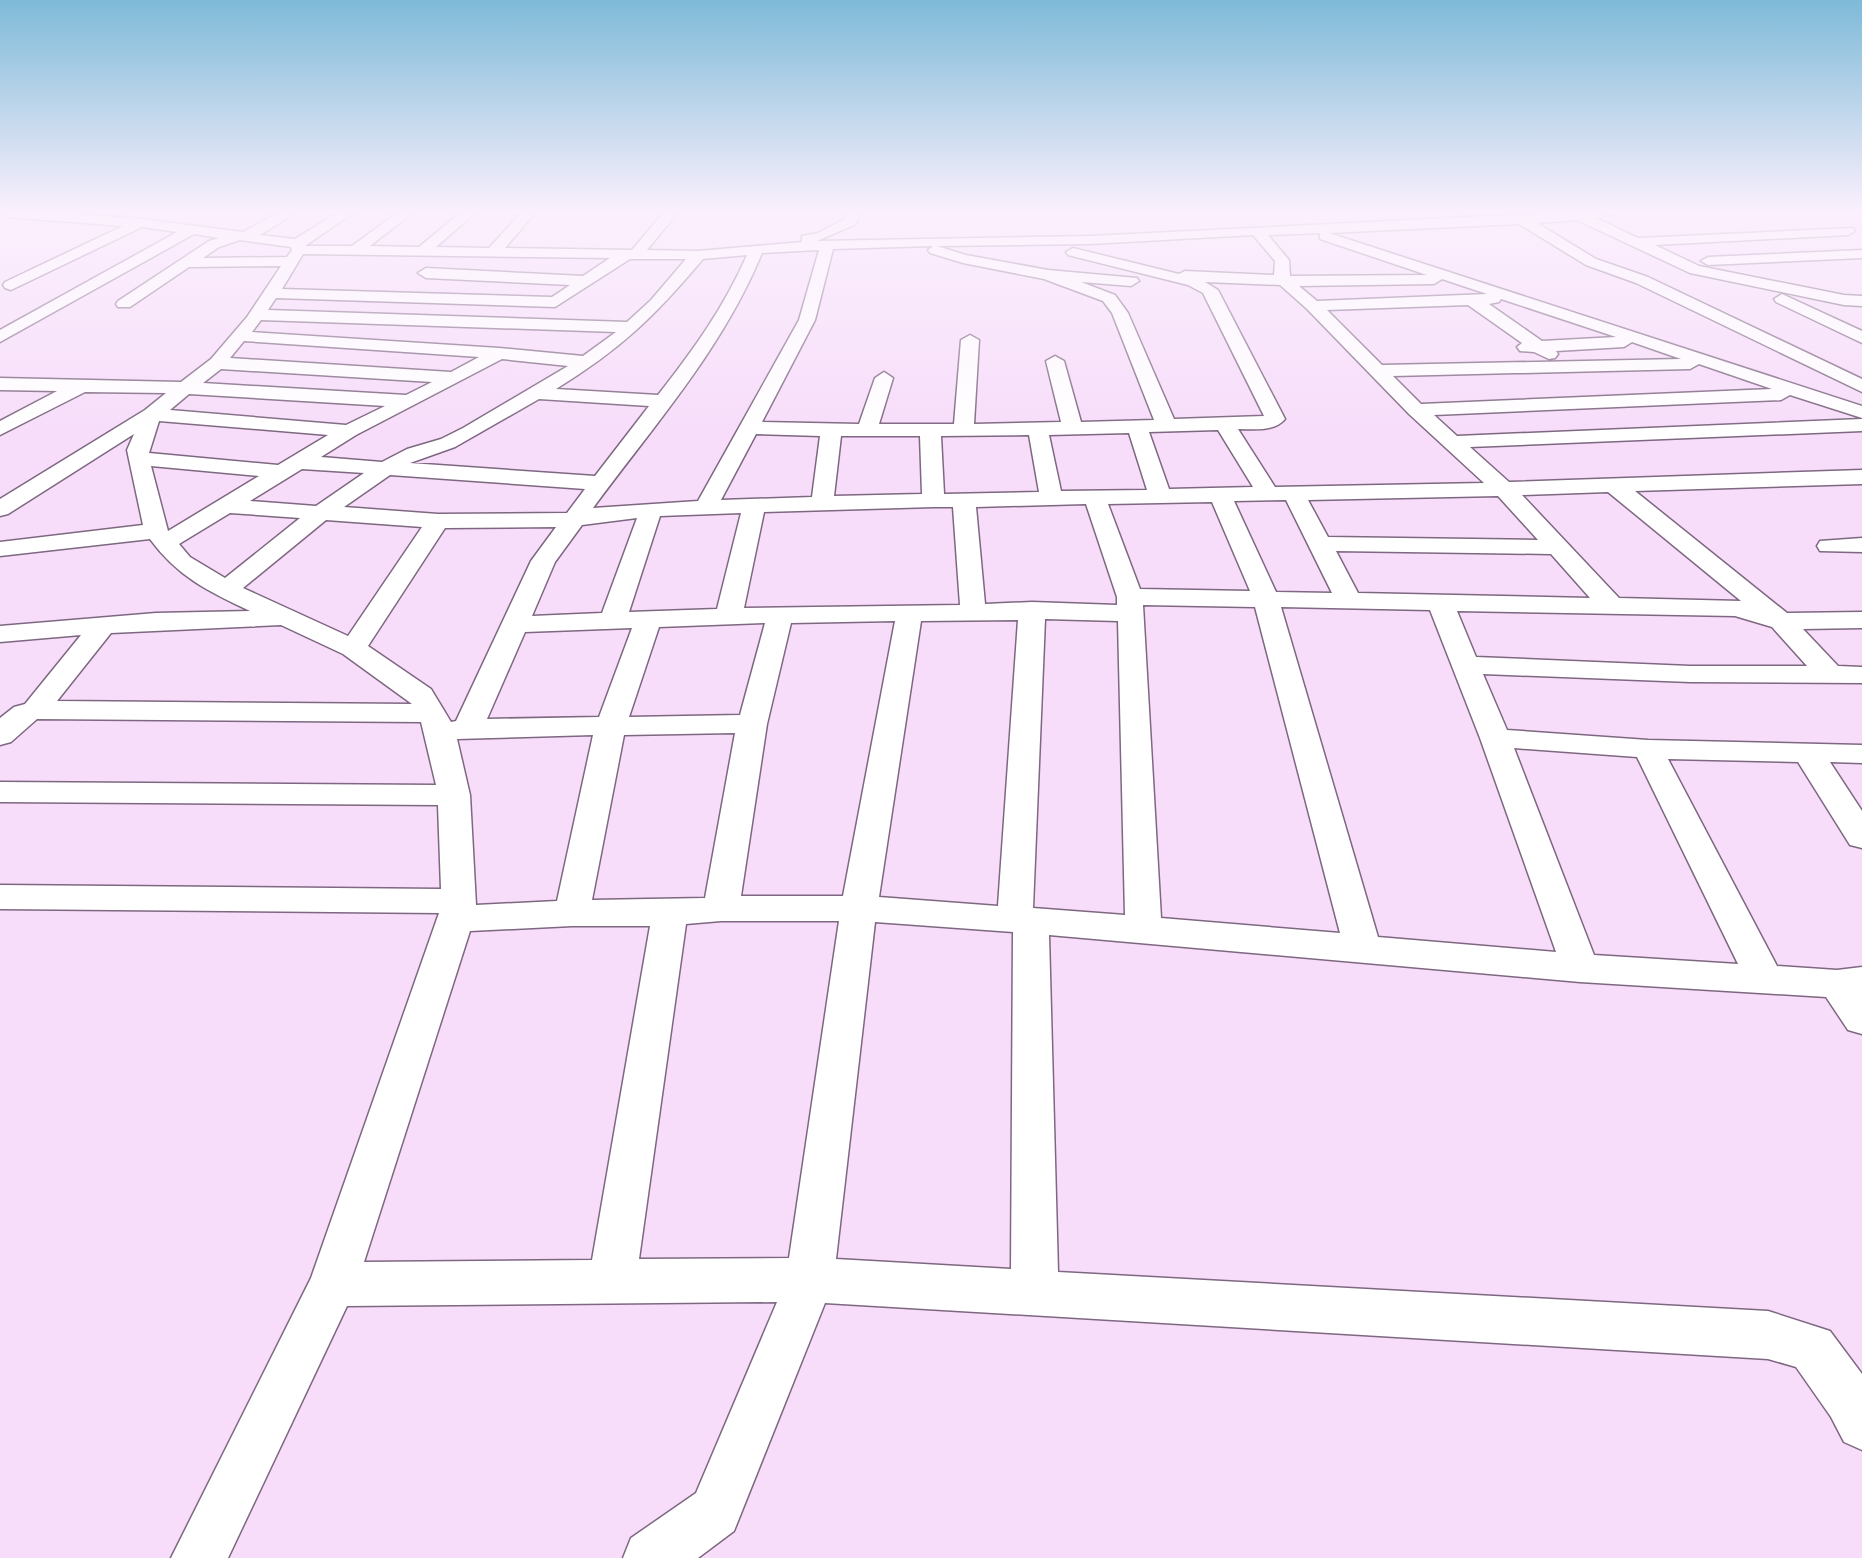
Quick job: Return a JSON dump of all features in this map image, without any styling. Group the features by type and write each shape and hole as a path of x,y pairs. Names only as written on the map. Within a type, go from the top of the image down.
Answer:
{"street":[{"path":"0,337 93,286"},
{"path":"124,304 151,286"},
{"path":"0,509 152,414 217,363 276,286"},
{"path":"290,286 365,344 492,352 587,362"},
{"path":"300,286 395,320 524,326 628,327"},
{"path":"361,286 555,302 580,286"},
{"path":"226,590 322,512 384,469 414,453 448,443 470,432 587,362 620,338 672,286"},
{"path":"447,725 517,624 543,561 571,520 709,342 741,286"},
{"path":"706,508 807,320 816,286"},
{"path":"1076,286 1109,298"},
{"path":"1106,286 1109,298 1120,313 1166,425"},
{"path":"750,428 1038,429 1225,424 1268,422 1275,419 1210,290 1201,286"},
{"path":"1290,286 1416,410 1504,489 1610,604"},
{"path":"1477,286 1862,412"},
{"path":"1654,286 1862,386"},
{"path":"1755,286 1862,338"},
{"path":"1772,286 1862,301"},
{"path":"1313,306 1515,298"},
{"path":"1472,300 1541,346 1657,435"},
{"path":"1796,306 1844,300"},
{"path":"365,344 395,320"},
{"path":"0,549 161,537 225,506 349,430 455,378 524,326"},
{"path":"964,429 970,340"},
{"path":"1514,347 1643,341"},
{"path":"1358,351 1384,350"},
{"path":"1055,361 1072,428"},
{"path":"217,363 455,378"},
{"path":"1378,372 1712,364"},
{"path":"867,429 884,378"},
{"path":"0,384 185,388 407,401"},
{"path":"0,429 81,386"},
{"path":"535,393 665,401"},
{"path":"1416,410 1804,393"},
{"path":"152,414 349,430"},
{"path":"152,414 138,450 161,537 181,562 226,590 353,648 421,695 447,725 454,794 457,910 333,1284 199,1558"},
{"path":"1225,424 1267,492"},
{"path":"1136,425 1160,494"},
{"path":"1452,442 1862,425"},
{"path":"1038,429 1051,497"},
{"path":"822,503 831,430"},
{"path":"930,430 933,501"},
{"path":"139,458 287,467 384,469 600,483"},
{"path":"225,506 438,521 571,520 605,513 822,503 1504,489 1862,477"},
{"path":"1612,484 1781,621 1830,676"},
{"path":"1293,492 1349,601"},
{"path":"1219,493 1266,599 1363,949"},
{"path":"1094,496 1130,605 1143,929"},
{"path":"964,500 972,611"},
{"path":"729,616 754,506"},
{"path":"613,620 651,510"},
{"path":"353,648 438,521"},
{"path":"1320,544 1559,547"},
{"path":"1829,546 1862,545"},
{"path":"517,624 729,616 909,615 1266,599 1737,608 1781,621 1862,620"},
{"path":"1440,601 1495,738 1580,968"},
{"path":"1032,610 1023,921 1035,1294"},
{"path":"721,909 752,724 780,615"},
{"path":"650,1558 715,1511 810,1280 859,908 909,615"},
{"path":"0,634 103,625 283,618"},
{"path":"572,913 610,728 648,619"},
{"path":"35,710 103,625"},
{"path":"1466,665 1690,674 1862,675"},
{"path":"0,736 25,712 35,710 447,725 610,728 752,724"},
{"path":"1495,738 1648,749 1862,754"},
{"path":"1648,749 1765,979"},
{"path":"1807,751 1862,837"},
{"path":"0,792 454,794"},
{"path":"0,897 572,913 859,908 1143,929 1580,968 1849,983 1862,1019"},
{"path":"612,1282 670,913"},
{"path":"333,1284 810,1280 1768,1335 1812,1348 1849,1399 1862,1424"}]}
